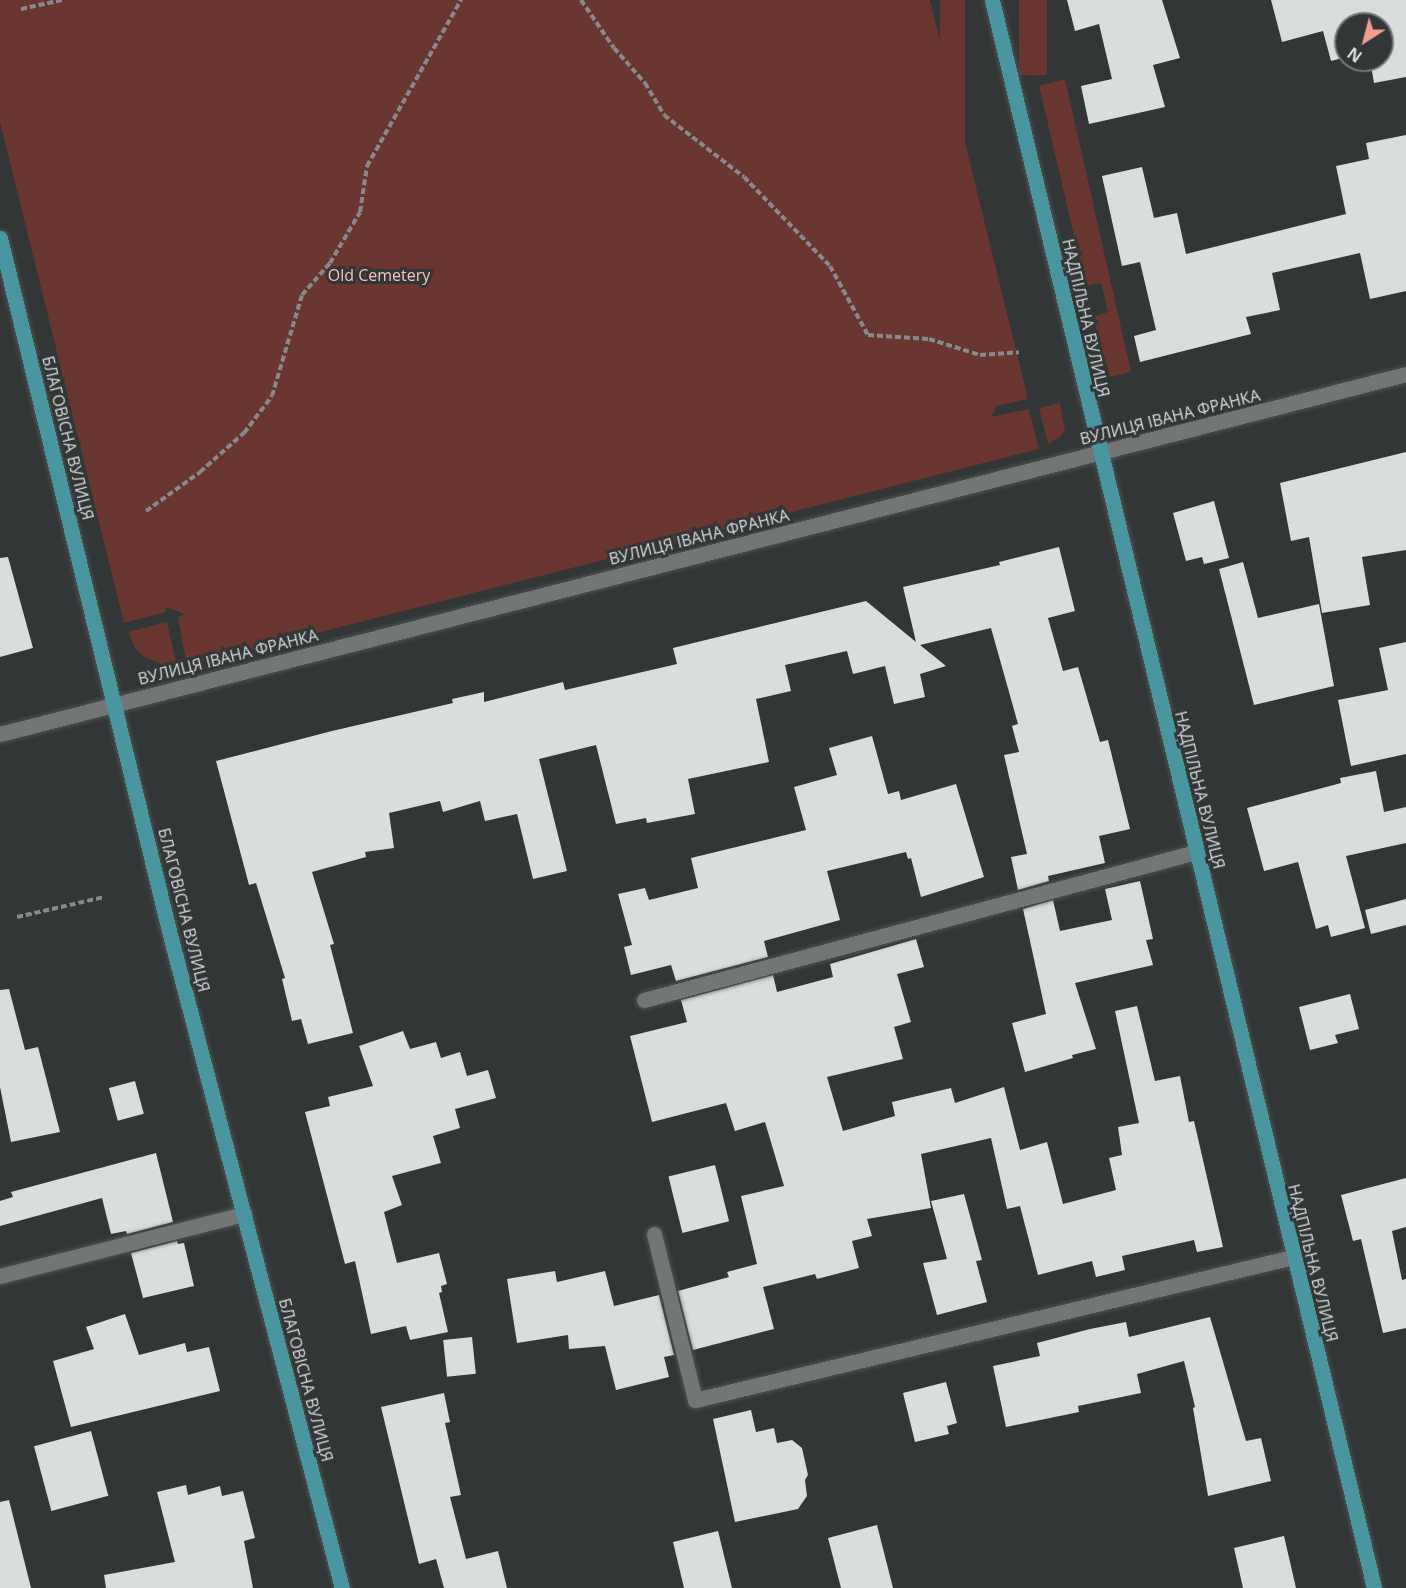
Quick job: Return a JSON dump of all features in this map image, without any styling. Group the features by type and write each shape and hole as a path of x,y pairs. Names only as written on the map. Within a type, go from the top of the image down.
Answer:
{"main road":[{"name":"НАДПІЛЬНА ВУЛИЦЯ","path":"992,0 1374,1588"},
{"name":"БЛАГОВІСНА ВУЛИЦЯ","path":"0,238 169,931 342,1588"}],"street":[{"name":"ВУЛИЦЯ ІВАНА ФРАНКА","path":"0,734 1406,374"},
{"path":"644,1000 1196,852"},
{"path":"0,1276 244,1214"},
{"path":"654,1234 695,1400 1293,1257"}],"path":[{"path":"21,9 62,0"},
{"path":"146,512 200,472 244,433 273,396 302,295 330,263 360,212 367,166 461,0"},
{"path":"580,0 614,48 645,83 664,115 744,177 830,266 868,335 928,339 980,355 1019,352"},
{"path":"17,917 104,897"}],"green space":[{"name":"Old Cemetery","path":"0,0 930,0 1028,399 997,406 991,417 1029,409 1039,449 187,666 178,617 185,614 165,607 166,612 124,623 0,122"},
{"path":"940,0 965,0 965,409 940,409"},
{"path":"1019,0 1047,0 1047,75 1019,75"},
{"path":"1065,79 1131,372 1110,377 1093,317 1108,312 1101,283 1086,286 1039,86"},
{"path":"1060,403 1065,430 1061,436 1048,444 1039,408"},
{"path":"167,622 177,666 166,666 143,656 135,648 128,632"}],"building":[{"path":"1067,0 1162,0 1180,58 1153,65 1165,107 1089,124 1081,86 1112,79 1099,24 1075,31"},
{"path":"1271,0 1406,0 1406,77 1374,83 1372,72 1394,72 1394,12 1334,12 1334,60 1331,61 1323,31 1282,42"},
{"path":"1406,135 1406,291 1370,299 1360,253 1272,273 1280,310 1246,317 1251,334 1140,362 1134,336 1156,330 1140,262 1122,266 1102,176 1142,167 1154,218 1177,213 1186,254 1346,214 1336,166 1369,159 1366,143"},
{"path":"1406,452 1406,550 1362,557 1370,605 1322,613 1309,537 1291,541 1280,483"},
{"path":"1214,501 1229,558 1204,564 1202,557 1186,561 1173,513"},
{"path":"1059,547 1075,611 1048,618 1063,671 1078,667 1100,742 1108,740 1130,829 1099,836 1105,863 1048,876 1049,881 1018,890 1011,857 1027,854 1004,755 1019,752 1012,726 1018,724 991,628 920,645 946,666 920,674 925,697 894,704 885,666 853,674 847,651 785,665 791,691 756,699 769,762 688,779 695,814 647,823 646,818 616,824 596,745 539,759 567,871 533,879 517,814 485,821 480,801 443,812 440,801 389,813 394,848 365,852 366,857 312,872 334,944 330,945 353,1033 308,1044 301,1019 292,1021 282,979 285,978 256,883 249,885 216,761 453,703 452,699 484,692 484,702 563,682 565,690 677,664 673,648 866,601 916,642 903,587 1000,565 999,562"},
{"path":"8,557 33,648 0,657 0,558"},
{"path":"1243,562 1258,618 1319,604 1334,686 1254,705 1219,569"},
{"path":"1406,642 1406,754 1351,766 1338,700 1388,690 1379,648"},
{"path":"872,736 888,794 899,791 901,800 956,784 984,877 921,897 911,858 908,859 906,852 827,871 840,920 764,941 768,957 676,981 671,965 631,975 624,947 632,945 618,894 645,888 649,900 698,888 691,858 806,830 794,787 837,775 829,748"},
{"path":"1376,771 1384,812 1406,807 1406,843 1346,856 1365,928 1331,937 1328,925 1316,929 1298,862 1264,871 1247,808 1341,783 1340,778"},
{"path":"1140,881 1153,939 1146,940 1153,965 1075,983 1096,1049 1025,1072 1012,1023 1046,1014 1023,909 1053,900 1060,931 1112,920 1105,889"},
{"path":"1406,899 1406,925 1371,934 1365,910"},
{"path":"916,939 924,967 897,974 911,1022 894,1027 903,1059 827,1077 843,1131 895,1116 892,1102 951,1088 955,1103 1004,1087 1020,1150 1047,1142 1063,1204 1116,1190 1109,1158 1122,1155 1118,1127 1139,1123 1115,1011 1137,1006 1155,1081 1180,1076 1189,1122 1194,1121 1223,1247 1197,1252 1194,1240 1122,1256 1125,1270 1096,1277 1092,1261 1038,1275 1020,1206 1007,1209 991,1138 921,1154 931,1208 867,1219 872,1236 852,1241 859,1268 817,1279 815,1274 763,1287 774,1329 693,1350 678,1291 729,1277 727,1272 757,1264 741,1196 784,1186 765,1122 735,1131 726,1103 652,1122 630,1036 687,1022 681,1000 773,975 777,992 833,977 830,964"},
{"path":"9,989 25,1050 38,1047 60,1132 11,1142 0,1087 0,990"},
{"path":"1350,994 1359,1029 1335,1035 1338,1043 1310,1050 1299,1007"},
{"path":"403,1031 410,1049 436,1042 441,1058 460,1052 467,1076 488,1070 496,1098 455,1109 460,1128 433,1136 441,1163 392,1176 402,1205 384,1212 397,1263 439,1253 447,1284 441,1286 442,1292 439,1293 448,1332 410,1340 406,1326 371,1334 355,1261 345,1264 305,1112 330,1106 328,1097 373,1086 359,1046"},
{"path":"135,1081 144,1114 118,1121 109,1088"},
{"path":"156,1153 173,1222 127,1234 126,1231 111,1234 102,1198 0,1226 0,1201 13,1197 11,1192"},
{"path":"715,1165 729,1221 682,1233 668,1177"},
{"path":"1406,1178 1406,1227 1392,1231 1402,1280 1406,1279 1406,1328 1383,1333 1361,1239 1353,1241 1341,1195"},
{"path":"964,1194 982,1260 976,1261 987,1302 937,1315 923,1263 947,1259 931,1201"},
{"path":"177,1241 178,1244 184,1243 194,1286 143,1298 131,1253"},
{"path":"555,1271 557,1282 605,1271 614,1306 659,1295 674,1355 664,1357 669,1377 616,1390 605,1346 569,1349 568,1335 517,1343 507,1279"},
{"path":"125,1314 139,1355 185,1343 187,1352 209,1347 220,1391 71,1427 53,1361 94,1349 86,1327"},
{"path":"1210,1317 1246,1441 1261,1438 1271,1481 1208,1496 1193,1408 1195,1407 1184,1361 1137,1374 1141,1393 1078,1406 1079,1412 1006,1427 993,1366 1040,1356 1037,1343 1090,1329 1126,1322 1129,1337"},
{"path":"472,1337 476,1374 447,1377 443,1340"},
{"path":"946,1382 957,1423 947,1426 949,1434 915,1442 903,1393"},
{"path":"444,1393 450,1422 445,1423 461,1495 450,1497 466,1559 498,1551 507,1588 444,1588 436,1559 419,1564 381,1407"},
{"path":"751,1410 756,1432 774,1428 777,1443 792,1440 802,1448 808,1475 805,1480 807,1496 798,1509 735,1522 713,1419"},
{"path":"91,1431 108,1496 51,1511 34,1446"},
{"path":"186,1485 188,1495 220,1486 222,1496 243,1491 255,1538 244,1541 253,1588 106,1588 104,1575 175,1562 157,1492"},
{"path":"9,1500 31,1588 0,1588 0,1502"},
{"path":"877,1525 893,1588 841,1588 828,1538"},
{"path":"718,1531 732,1588 684,1588 673,1542"},
{"path":"1284,1536 1296,1588 1243,1588 1234,1548"}]}
